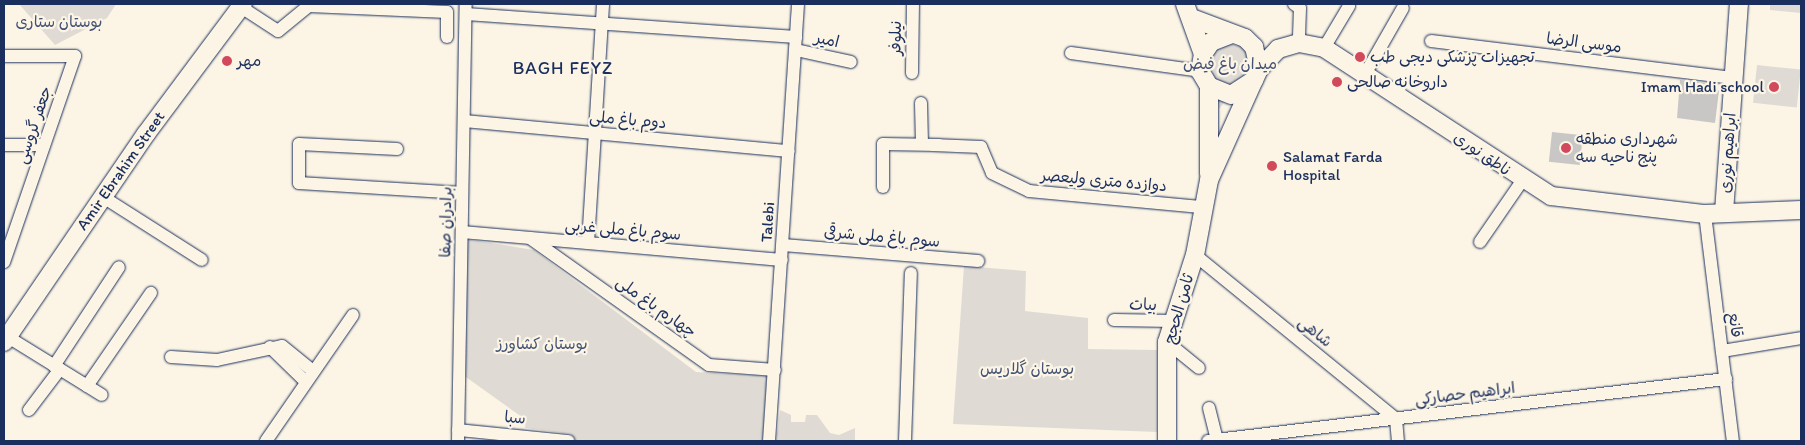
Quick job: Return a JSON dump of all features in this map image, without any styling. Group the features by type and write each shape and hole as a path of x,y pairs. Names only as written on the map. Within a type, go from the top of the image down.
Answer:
{"street":[{"path":"588,243 603,4"},
{"name":"Talebi","path":"769,441 798,4"},
{"name":"نیلوفر","path":"912,73 913,4"},
{"path":"1185,4 1194,19 1204,70 1209,180"},
{"path":"1294,4 1300,8 1299,43"},
{"name":"ابراهیم نوری","path":"1724,212 1739,4"},
{"path":"242,5 278,31 310,5 447,12 447,37"},
{"name":"Amir Ebrahim Street","path":"8,331 242,5"},
{"path":"1324,48 1349,6"},
{"path":"1364,76 1403,8"},
{"name":"امیر","path":"466,9 796,43 851,62"},
{"name":"برادران صفا","path":"458,436 466,9"},
{"path":"1071,53 1204,70 1231,95 1256,75 1278,50 1194,19"},
{"path":"1204,70 1211,42 1238,36 1254,47 1256,75 1209,180"},
{"name":"موسی الرضا","path":"1431,40 1733,78"},
{"name":"ناطق نوری","path":"1278,50 1299,43 1324,48 1522,181 1552,196 1592,204 1705,214 1801,210"},
{"name":"جعفر گروسی","path":"4,56 75,56 44,145 8,235 4,262"},
{"path":"883,186 883,144 931,145 921,103"},
{"name":"دوم باغ ملی","path":"464,121 789,152"},
{"path":"397,149 298,144 299,183 462,193"},
{"path":"4,145 44,145"},
{"name":"دوازده متری ولیعصر","path":"931,145 981,147 992,173 1029,191 1203,207"},
{"name":"ثامن الحجج","path":"1167,441 1167,342 1195,256 1209,180"},
{"path":"1480,242 1522,181"},
{"path":"102,198 202,260"},
{"name":"قانع","path":"1705,214 1733,441"},
{"name":"سوم باغ ملی غربی","path":"462,232 782,260"},
{"name":"چهارم باغ ملی","path":"530,238 709,365 775,370"},
{"name":"سوم باغ ملی شرقی","path":"783,245 978,261"},
{"name":"شاهی","path":"1195,256 1396,419"},
{"path":"30,410 120,267"},
{"path":"906,441 911,273"},
{"path":"88,386 151,293"},
{"path":"266,441 309,375 353,315"},
{"name":"بیات","path":"1114,320 1173,321"},
{"path":"8,331 57,367 102,396"},
{"path":"1722,351 1801,338"},
{"path":"1167,342 1199,368"},
{"path":"171,357 217,360 270,347 309,375"},
{"name":"ابراهیم حصارکی","path":"1214,441 1726,379"},
{"path":"1209,408 1214,441"},
{"path":"1396,419 1398,441"},
{"name":"سبا","path":"458,436 568,441"}],"green space":[{"name":"بوستان ستاری","path":"19,4 116,4 107,18 55,45"},
{"path":"1770,4 1801,4 1801,13 1770,10"},
{"name":"میدان باغ فیض","path":"1207,38 1263,52 1219,109"},
{"path":"1757,65 1801,70 1797,107 1753,103"},
{"name":"بوستان کشاورز","path":"466,239 534,250 696,372 770,376 764,441 575,441 571,434 525,428 526,420 463,375"},
{"name":"بوستان گلاریس","path":"964,266 1026,271 1025,311 1088,318 1088,349 1157,350 1157,432 953,424"},
{"path":"780,410 791,415 791,422 805,422 806,415 817,415 830,433 839,435 855,428 855,441 776,441"}],"building":[{"path":"1680,80 1713,84 1719,91 1715,123 1677,118"},
{"name":"شهرداری منطقه پنج ناحیه سه","path":"1552,132 1583,135 1580,165 1549,162"}],"place":[{"name":"تجهیزات پزشکی دیجی طب","path":"1360,57"},
{"name":"مهر","path":"227,61"},
{"name":"داروخانه صالحی","path":"1337,82"},
{"name":"Imam Hadi school","path":"1774,87"},
{"name":"شهرداری منطقه پنج ناحیه سه","path":"1566,148"},
{"name":"Salamat Farda Hospital","path":"1272,166"}],"district":[{"name":"BAGH FEYZ","path":"563,68"}]}
